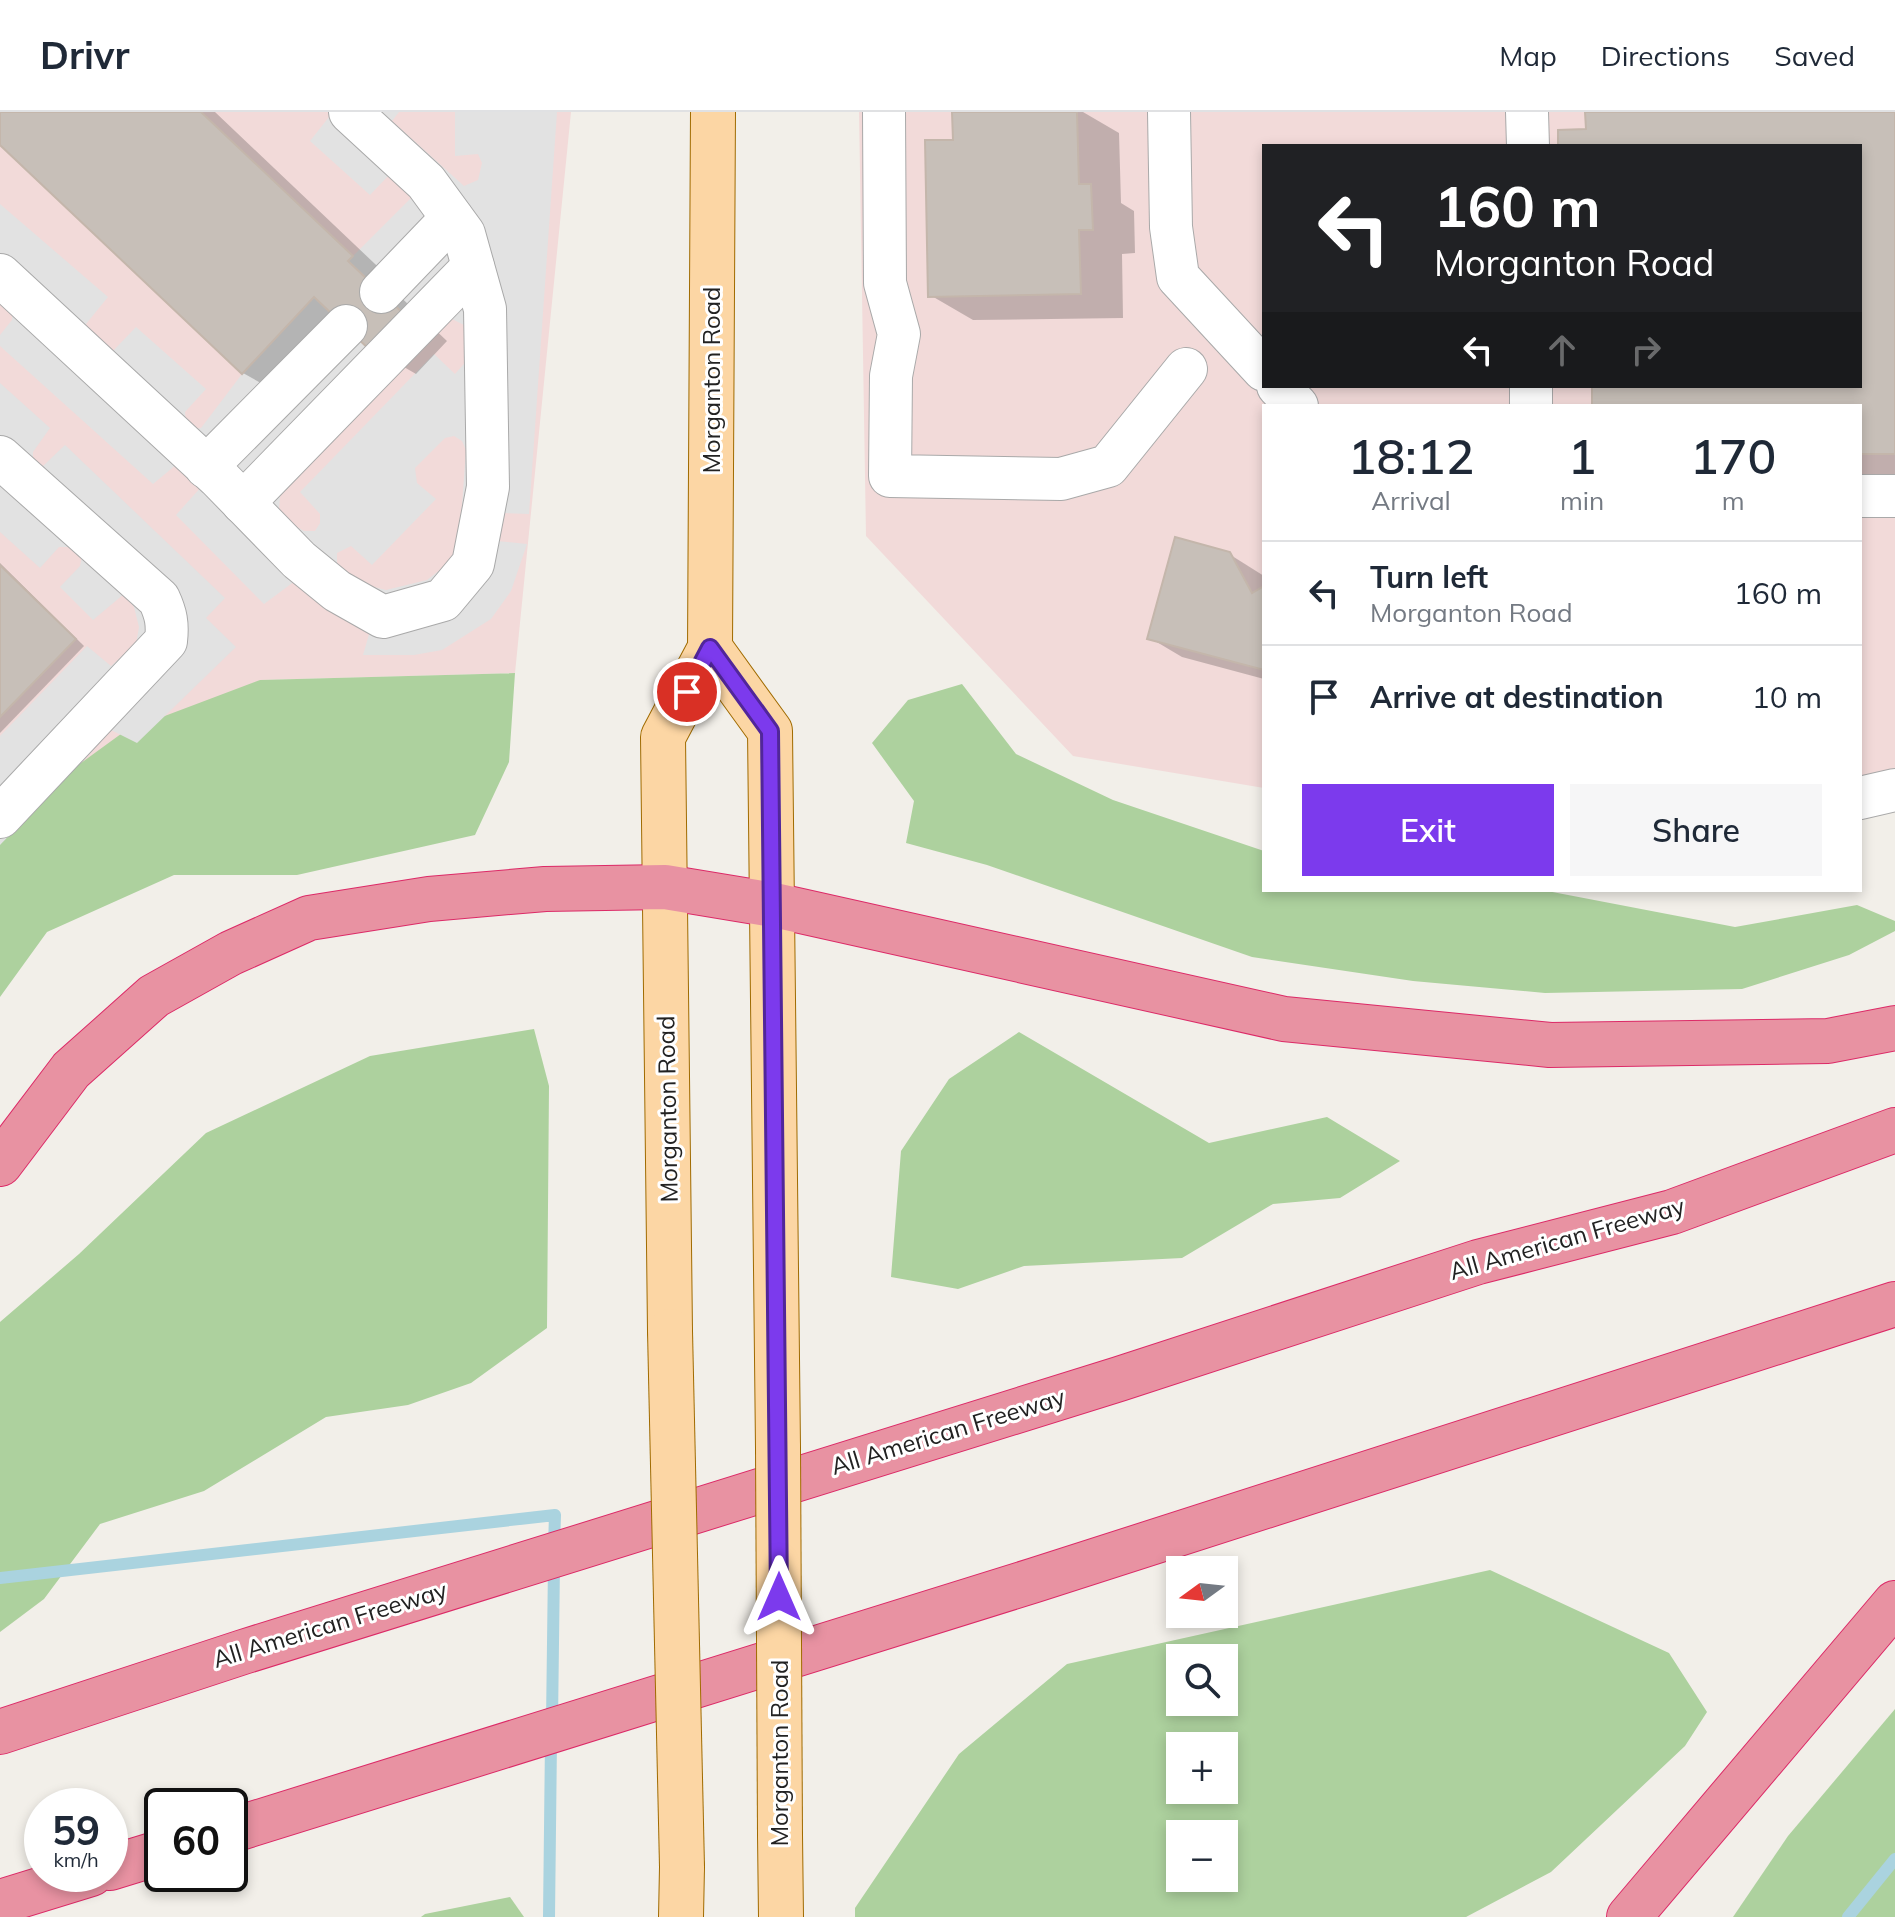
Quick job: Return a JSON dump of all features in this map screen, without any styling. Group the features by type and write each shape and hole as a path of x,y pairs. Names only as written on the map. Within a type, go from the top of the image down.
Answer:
{"highway":[{"path":"0,1164 71,1070 154,996 231,953 309,918 429,899 516,891 665,887 774,905 1284,1019 1550,1045 1828,1041 1895,1028"},
{"name":"All American Freeway","path":"0,1732 243,1652 1119,1379 1478,1262 1672,1212 1895,1130"},
{"path":"248,1825 1035,1580 1895,1304"},
{"path":"1629,1917 1895,1603"},
{"path":"0,1902 32,1892"}],"main road":[{"name":"Morganton Road","path":"681,1917 663,737 710,648 713,112"},
{"name":"Morganton Road","path":"710,648 770,731 781,1917"}],"lane":[{"path":"0,275 206,467 299,560 337,591 383,617 443,600 462,582 473,564 488,487 485,309 464,234 426,182 350,112"},
{"path":"884,112 885,283 899,334 891,376 890,476 1061,479 1108,466 1186,369"},
{"path":"1169,112 1171,227 1178,277 1262,368"},
{"path":"1527,112 1528,144"},
{"path":"381,292 452,218"},
{"path":"243,503 473,267"},
{"path":"206,467 346,326"},
{"path":"1280,388 1295,404"},
{"path":"0,457 159,599 167,614 168,628 166,641 0,817"},
{"path":"1862,496 1895,496"},
{"path":"1862,798 1895,790"}],"shaded area":[{"path":"0,112 571,112 515,673 260,680 0,892"},
{"path":"333,112 399,112 392,121 464,186 478,180 482,163 478,154 455,156 455,112 557,112 529,514 505,513 498,517 497,541 527,544 511,591 491,619 442,650 414,655 363,655 370,631 299,578 264,604 176,515 202,486 177,464 153,484 0,346 0,335 12,320 13,309 0,295 0,204 108,297 86,324 89,336 112,352 136,327 206,389 185,412 186,422 194,429 201,428 242,374 314,297 405,315 348,261 414,195 390,174 370,195 310,141","holes":["452,319 464,325 470,357 455,374 434,354 300,492 320,514 320,523 315,531 304,531 290,523 279,508 281,487 436,322","454,436 462,441 466,450 457,549 445,566 427,580 386,590 362,584 348,575 337,563 337,553 351,546 372,565 436,499 417,483 415,468 445,438"]},
{"path":"859,112 1895,112 1895,812 1862,820 1862,404 1262,404 1262,788 1073,756 866,536"},
{"path":"0,383 50,428 33,452 33,464 42,467 65,445 225,598 206,618 236,647 137,743 111,730 0,845 0,736 87,646 111,666 136,644 139,627 134,607 124,594 93,620 60,587 80,566 82,557 73,547 59,547 40,568 0,532"}],"green space":[{"path":"515,673 509,762 475,835 297,875 174,875 47,932 0,997 0,822 125,731 260,680"},
{"path":"962,684 1016,754 1113,800 1262,850 1262,892 1552,892 1735,927 1857,905 1895,921 1895,931 1849,955 1742,989 1545,993 1413,981 1252,957 987,865 906,843 914,801 872,743 908,700"},
{"path":"534,1029 549,1086 547,1328 471,1383 408,1405 326,1417 204,1491 100,1524 44,1599 0,1632 0,1322 79,1254 206,1133 370,1056"},
{"path":"1019,1032 1209,1143 1327,1117 1400,1161 1340,1198 1273,1204 1182,1258 1024,1266 958,1289 891,1277 901,1151 949,1079"},
{"path":"1490,1570 1669,1653 1707,1712 1685,1746 1551,1872 1466,1917 855,1917 855,1908 959,1754 1067,1664"},
{"path":"1895,1709 1895,1917 1733,1917 1788,1836"},
{"path":"510,1897 524,1917 421,1917 425,1914"}],"building":[{"path":"0,112 201,112 353,256 348,261 405,315 371,351 314,297 242,374 0,145"},
{"path":"952,112 1077,112 1079,184 1091,184 1093,230 1079,230 1081,294 928,297 925,140 953,140"},
{"path":"1585,112 1895,112 1895,454 1862,454 1862,404 1592,404 1592,388 1862,388 1862,144 1558,144 1558,130 1586,129"},
{"path":"1175,537 1230,552 1252,593 1262,587 1262,669 1147,639"},
{"path":"0,565 76,639 0,717"}],"waterway":[{"path":"0,1578 555,1515 554,1546"},
{"path":"552,1722 554,1564"},
{"path":"549,1917 551,1740"},
{"path":"1848,1917 1895,1859"}],"route":[{"path":"687,692 710,648 770,731 779,1597"}]}
